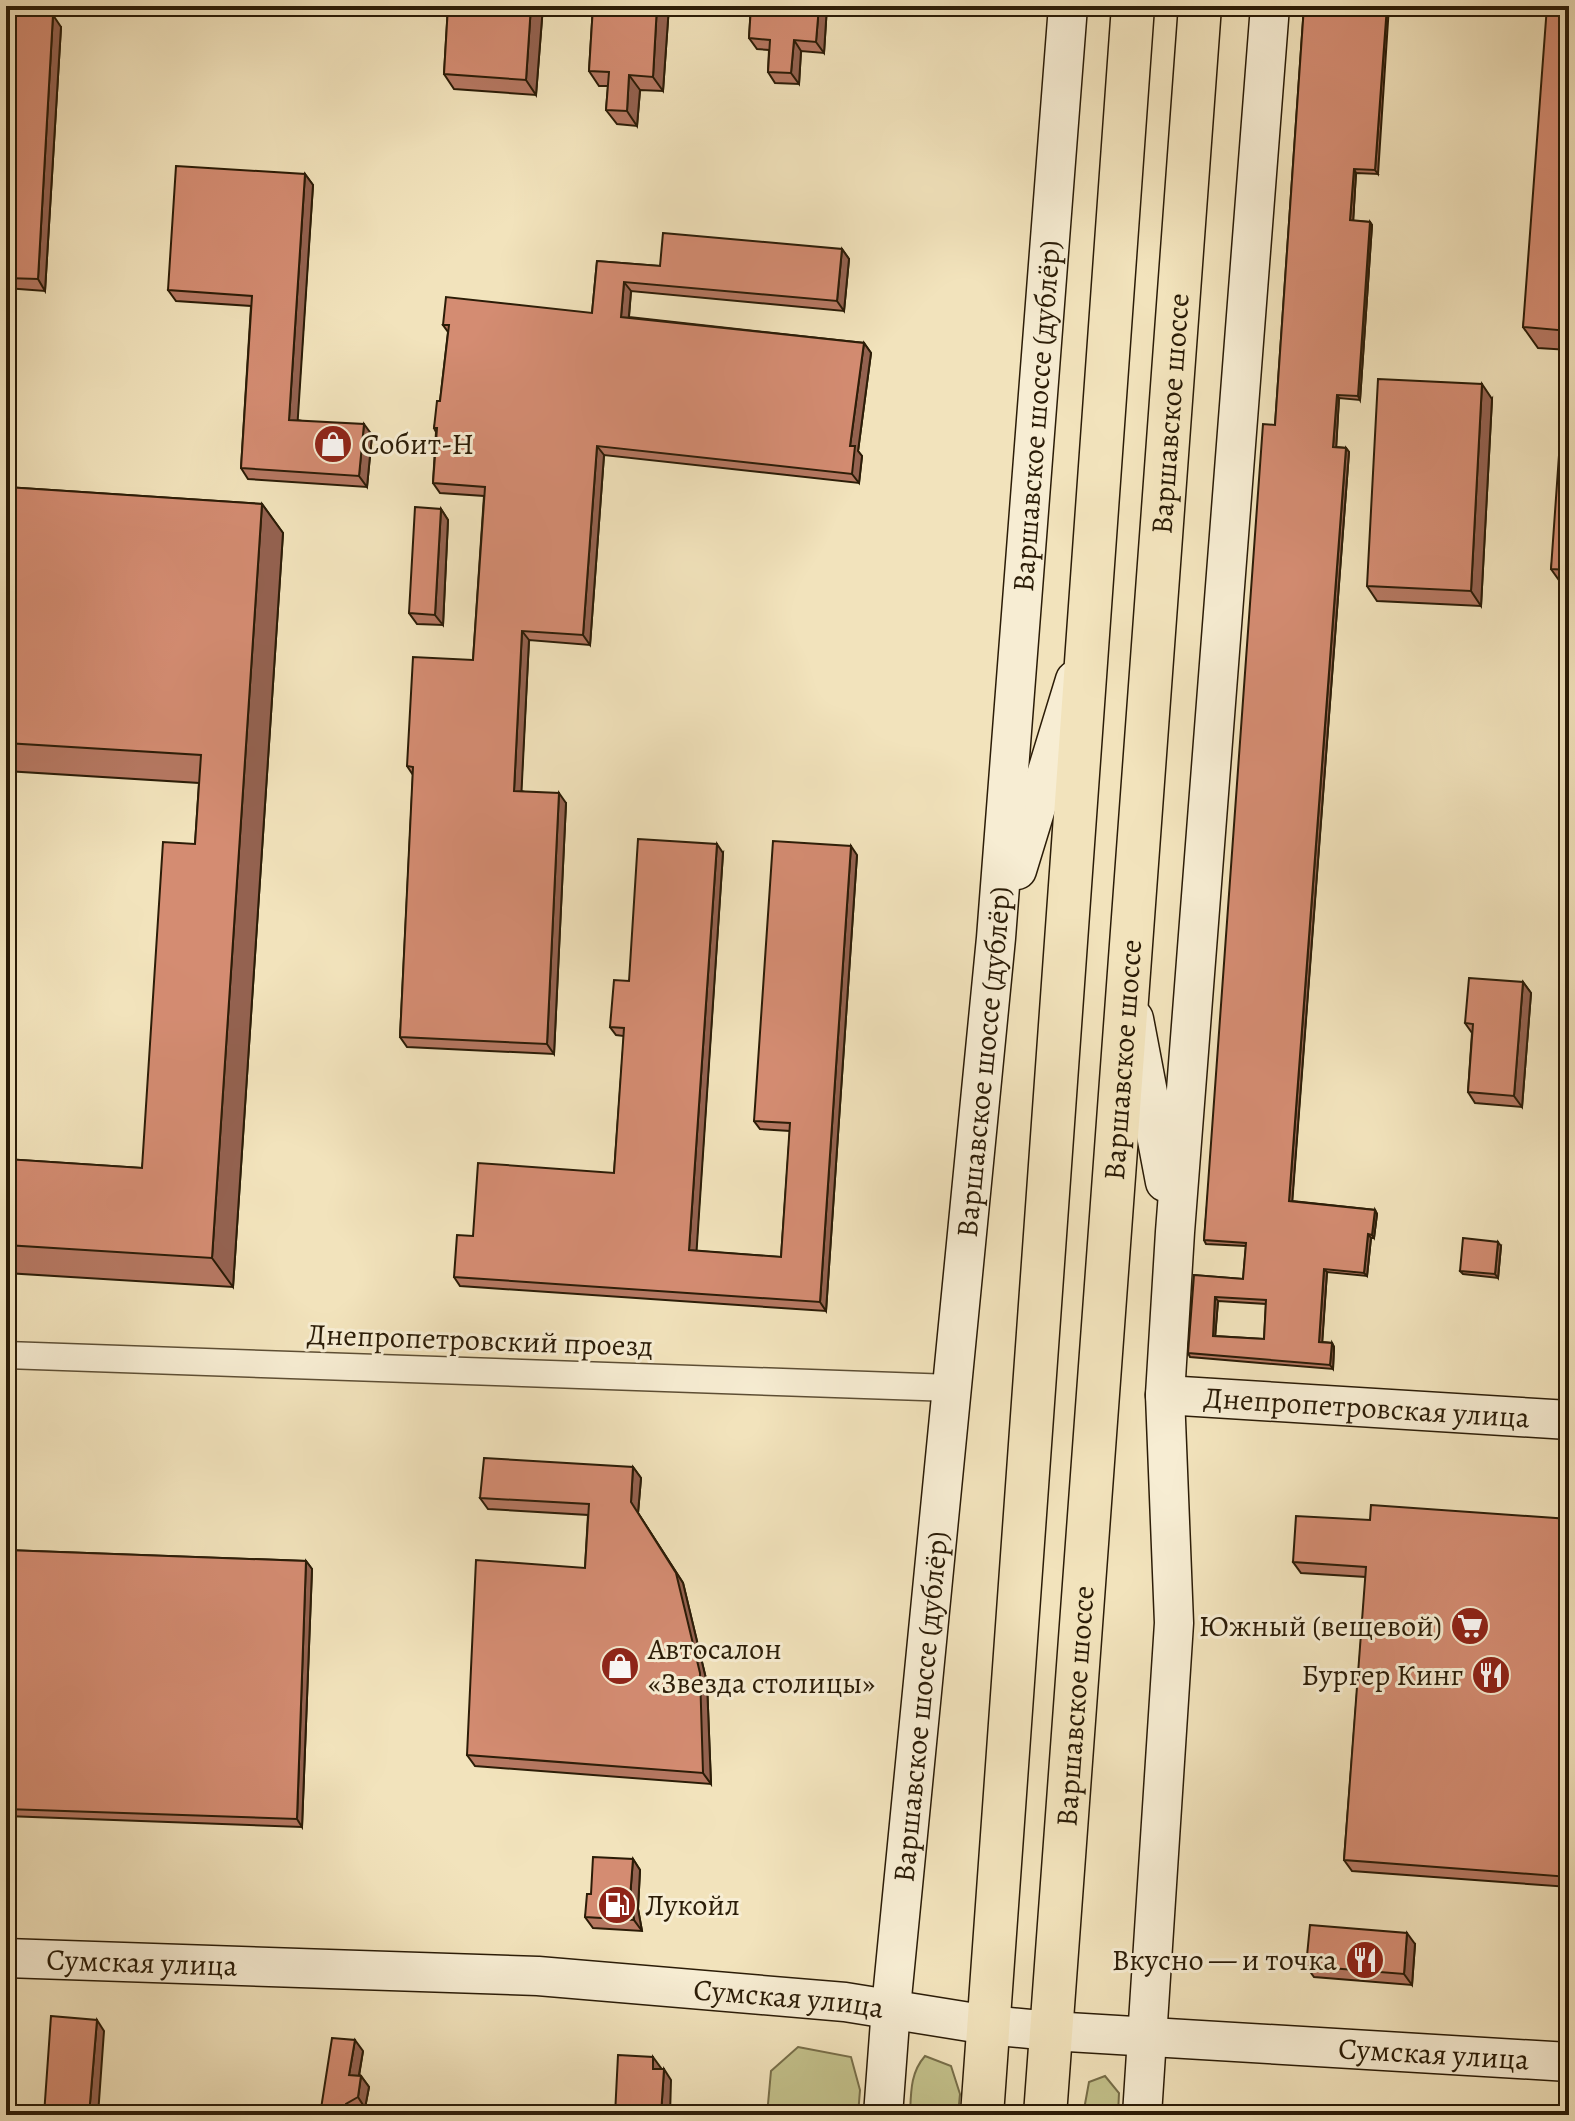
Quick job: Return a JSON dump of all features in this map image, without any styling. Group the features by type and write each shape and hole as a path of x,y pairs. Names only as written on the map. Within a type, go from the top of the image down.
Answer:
{"main road":[{"name":"Варшавское шоссе (дублёр)","path":"883,2115 996,938 1068,6"},
{"name":"Варшавское шоссе","path":"982,2115 1133,6"},
{"name":"Варшавское шоссе","path":"1045,2115 1200,6"},
{"path":"1142,2115 1174,1623 1165,1395 1270,6"},
{"path":"996,938 1090,631"},
{"path":"1127,986 1175,1232"},
{"name":"Днепропетровская улица","path":"1165,1395 1569,1420"},
{"name":"Сумская улица","path":"6,1958 538,1976 701,1988 891,2008 988,2025 1051,2031 1569,2062"}],"street":[{"name":"Днепропетровский проезд","path":"6,1355 952,1388"}],"shaded area":[{"path":"798,2047 851,2057 860,2090 858,2115 767,2115 771,2071"},
{"path":"925,2056 951,2066 960,2094 958,2115 910,2115 914,2076"},
{"path":"1105,2076 1119,2093 1118,2115 1083,2115 1089,2082"}],"building":[{"path":"448,6 531,6 526,80 444,74"},
{"path":"593,6 657,6 653,77 629,75 627,111 606,110 609,72 589,71"},
{"path":"751,6 819,6 816,42 794,40 791,73 768,72 770,40 749,38"},
{"path":"1304,6 1387,6 1375,170 1354,169 1350,220 1370,222 1358,396 1337,395 1333,447 1346,448 1289,1201 1375,1210 1372,1235 1368,1234 1364,1273 1324,1269 1319,1342 1332,1343 1330,1365 1188,1353 1194,1275 1243,1279 1246,1243 1204,1240 1263,424 1275,425","holes":["1215,1297 1266,1300 1264,1339 1213,1336"]},
{"path":"1547,6 1569,6 1569,331 1523,327"},
{"path":"6,13 53,15 38,279 6,278"},
{"path":"176,166 305,174 289,420 364,424 359,476 241,468 252,296 168,290"},
{"path":"663,233 842,249 837,301 624,282 621,317 864,343 850,446 855,446 852,474 597,446 583,635 522,631 514,791 559,793 547,1044 400,1037 413,767 407,766 413,657 473,660 485,487 433,483 437,428 434,428 449,325 443,325 446,297 592,313 597,261 660,266"},
{"path":"1378,379 1482,384 1471,591 1367,586"},
{"path":"1560,441 1569,441 1569,570 1551,569"},
{"path":"6,487 262,504 212,1258 6,1245 6,1159 142,1168 163,842 195,844 201,755 6,743"},
{"path":"415,507 441,509 435,615 409,613"},
{"path":"638,839 717,844 689,1250 781,1257 790,1123 754,1121 773,841 851,846 820,1302 454,1277 457,1235 473,1236 478,1163 614,1173 624,1028 610,1027 614,980 629,981"},
{"path":"1469,978 1523,982 1514,1096 1468,1092 1473,1024 1465,1023"},
{"path":"1463,1238 1498,1242 1495,1274 1460,1271"},
{"path":"484,1458 633,1467 631,1502 676,1573 700,1673 703,1773 467,1755 476,1560 585,1568 589,1504 480,1498"},
{"name":"Южный (вещевой)","path":"1371,1505 1569,1519 1569,1877 1344,1860 1366,1567 1293,1562 1296,1516 1370,1520"},
{"path":"6,1550 306,1561 297,1819 6,1809"},
{"path":"593,1857 633,1859 630,1898 634,1920 585,1917 587,1894 591,1894"},
{"name":"Вкусно — и точка","path":"1310,1925 1407,1933 1404,1974 1306,1966"},
{"path":"51,2016 97,2020 89,2115 44,2115"},
{"path":"332,2038 355,2040 349,2075 361,2076 358,2097 346,2104 344,2115 320,2115"},
{"path":"618,2055 653,2057 653,2069 664,2069 661,2115 615,2115"}],"place":[{"name":"Собит-Н","path":"333,444"},
{"name":"Южный (вещевой)","path":"1470,1626"},
{"name":"Автосалон «Звезда столицы»","path":"620,1666"},
{"name":"Бургер Кинг","path":"1491,1675"},
{"name":"Лукойл","path":"617,1905"},
{"name":"Вкусно — и точка","path":"1365,1960"}]}
